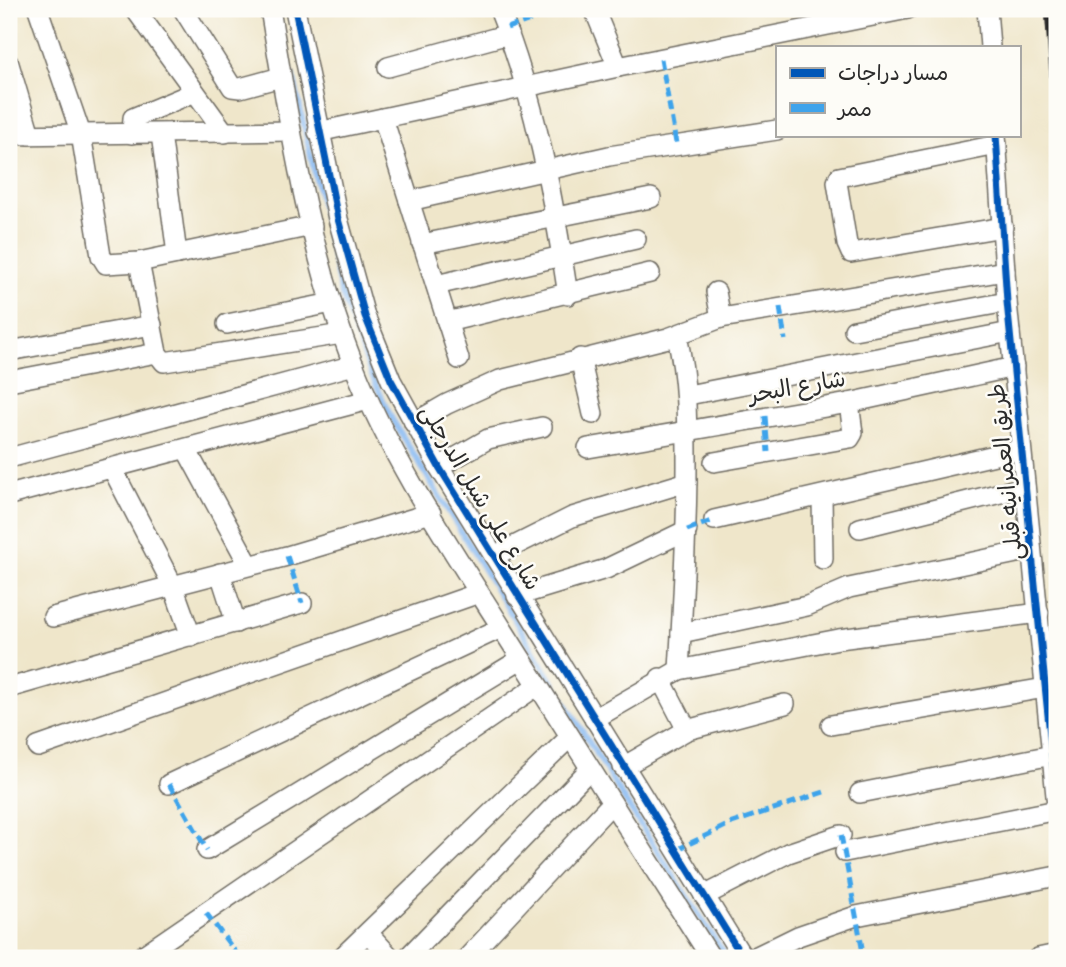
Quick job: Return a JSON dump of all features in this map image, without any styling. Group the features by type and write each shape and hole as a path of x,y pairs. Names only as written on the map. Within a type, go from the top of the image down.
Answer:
{"street":[{"path":"38,9 81,134 101,256 110,265 139,262 312,226"},
{"path":"135,9 225,133"},
{"path":"183,9 232,87 240,88 281,77"},
{"path":"270,9 291,131 312,226 342,334 369,400 397,458 501,628 711,958"},
{"name":"شارع على شبل الدرجلى","path":"295,9 318,132 365,316 391,380 439,467 517,596 743,958"},
{"path":"499,9 528,86 547,170 568,295"},
{"path":"594,9 618,67"},
{"path":"318,132 618,67 908,9"},
{"path":"987,9 990,46"},
{"path":"388,67 509,34"},
{"path":"9,64 30,135"},
{"path":"132,134 131,120 136,116 195,92"},
{"path":"383,118 459,359"},
{"path":"409,201 676,144 776,130"},
{"path":"9,135 291,131"},
{"path":"161,134 177,254"},
{"path":"997,140 839,177 837,182 847,244 851,253 1003,227"},
{"name":"طريق العمرانيه قبلى","path":"997,140 1007,302 1057,808"},
{"path":"422,244 650,198"},
{"path":"436,285 636,239"},
{"path":"139,262 162,358"},
{"path":"414,423 464,395 500,380 677,335 720,318 1005,271"},
{"path":"447,323 650,273"},
{"path":"716,292 720,318"},
{"path":"854,330 1007,302"},
{"path":"227,324 332,303"},
{"path":"9,351 152,325"},
{"path":"688,395 1010,332"},
{"path":"9,381 342,334"},
{"path":"677,335 688,395 687,530 679,670"},
{"path":"579,358 593,414"},
{"path":"9,458 354,365"},
{"name":"شارع البحر","path":"588,448 849,403 1014,367"},
{"path":"9,495 369,400"},
{"path":"714,462 849,438 853,433 849,403"},
{"path":"439,467 488,439 542,426"},
{"path":"186,449 249,565"},
{"path":"714,520 1021,449"},
{"path":"112,468 173,586 191,636"},
{"path":"494,556 572,517 687,482"},
{"path":"860,527 1025,487"},
{"path":"822,497 823,559"},
{"path":"53,617 431,513"},
{"path":"517,596 606,569 687,530"},
{"path":"681,634 807,606 849,588 1031,550"},
{"path":"220,573 236,623"},
{"path":"38,747 480,593"},
{"path":"9,688 302,603"},
{"path":"593,719 660,678 679,670 839,639 1039,613"},
{"path":"169,784 501,628"},
{"path":"207,850 521,659"},
{"path":"660,678 687,730"},
{"path":"139,958 537,686"},
{"path":"831,725 1045,688"},
{"path":"623,767 687,730 785,704"},
{"path":"341,958 369,934 570,737"},
{"path":"860,793 1052,755"},
{"path":"407,958 590,769"},
{"path":"467,958 612,803"},
{"path":"704,896 788,853 1057,808"},
{"path":"753,958 798,936 856,916 1057,876"},
{"path":"369,934 391,958"},
{"path":"1038,958 1057,954"}],"waterway":[{"path":"293,76 341,292 372,376 391,417 627,804 727,958"}],"railway":[{"path":"1047,9 1057,147"}],"marked path":[{"path":"507,28 536,18"},
{"path":"661,59 676,143"},
{"path":"780,307 785,340"},
{"path":"765,416 768,452"},
{"path":"687,530 714,520"},
{"path":"287,556 302,603"},
{"path":"169,784 207,850"},
{"path":"676,850 732,823 824,792"},
{"path":"841,835 864,958"},
{"path":"206,913 240,958"}],"cycle path":[{"path":"295,9 338,219 365,316 391,380 439,467 743,958"},
{"path":"996,136 1007,302 1057,806"}]}
